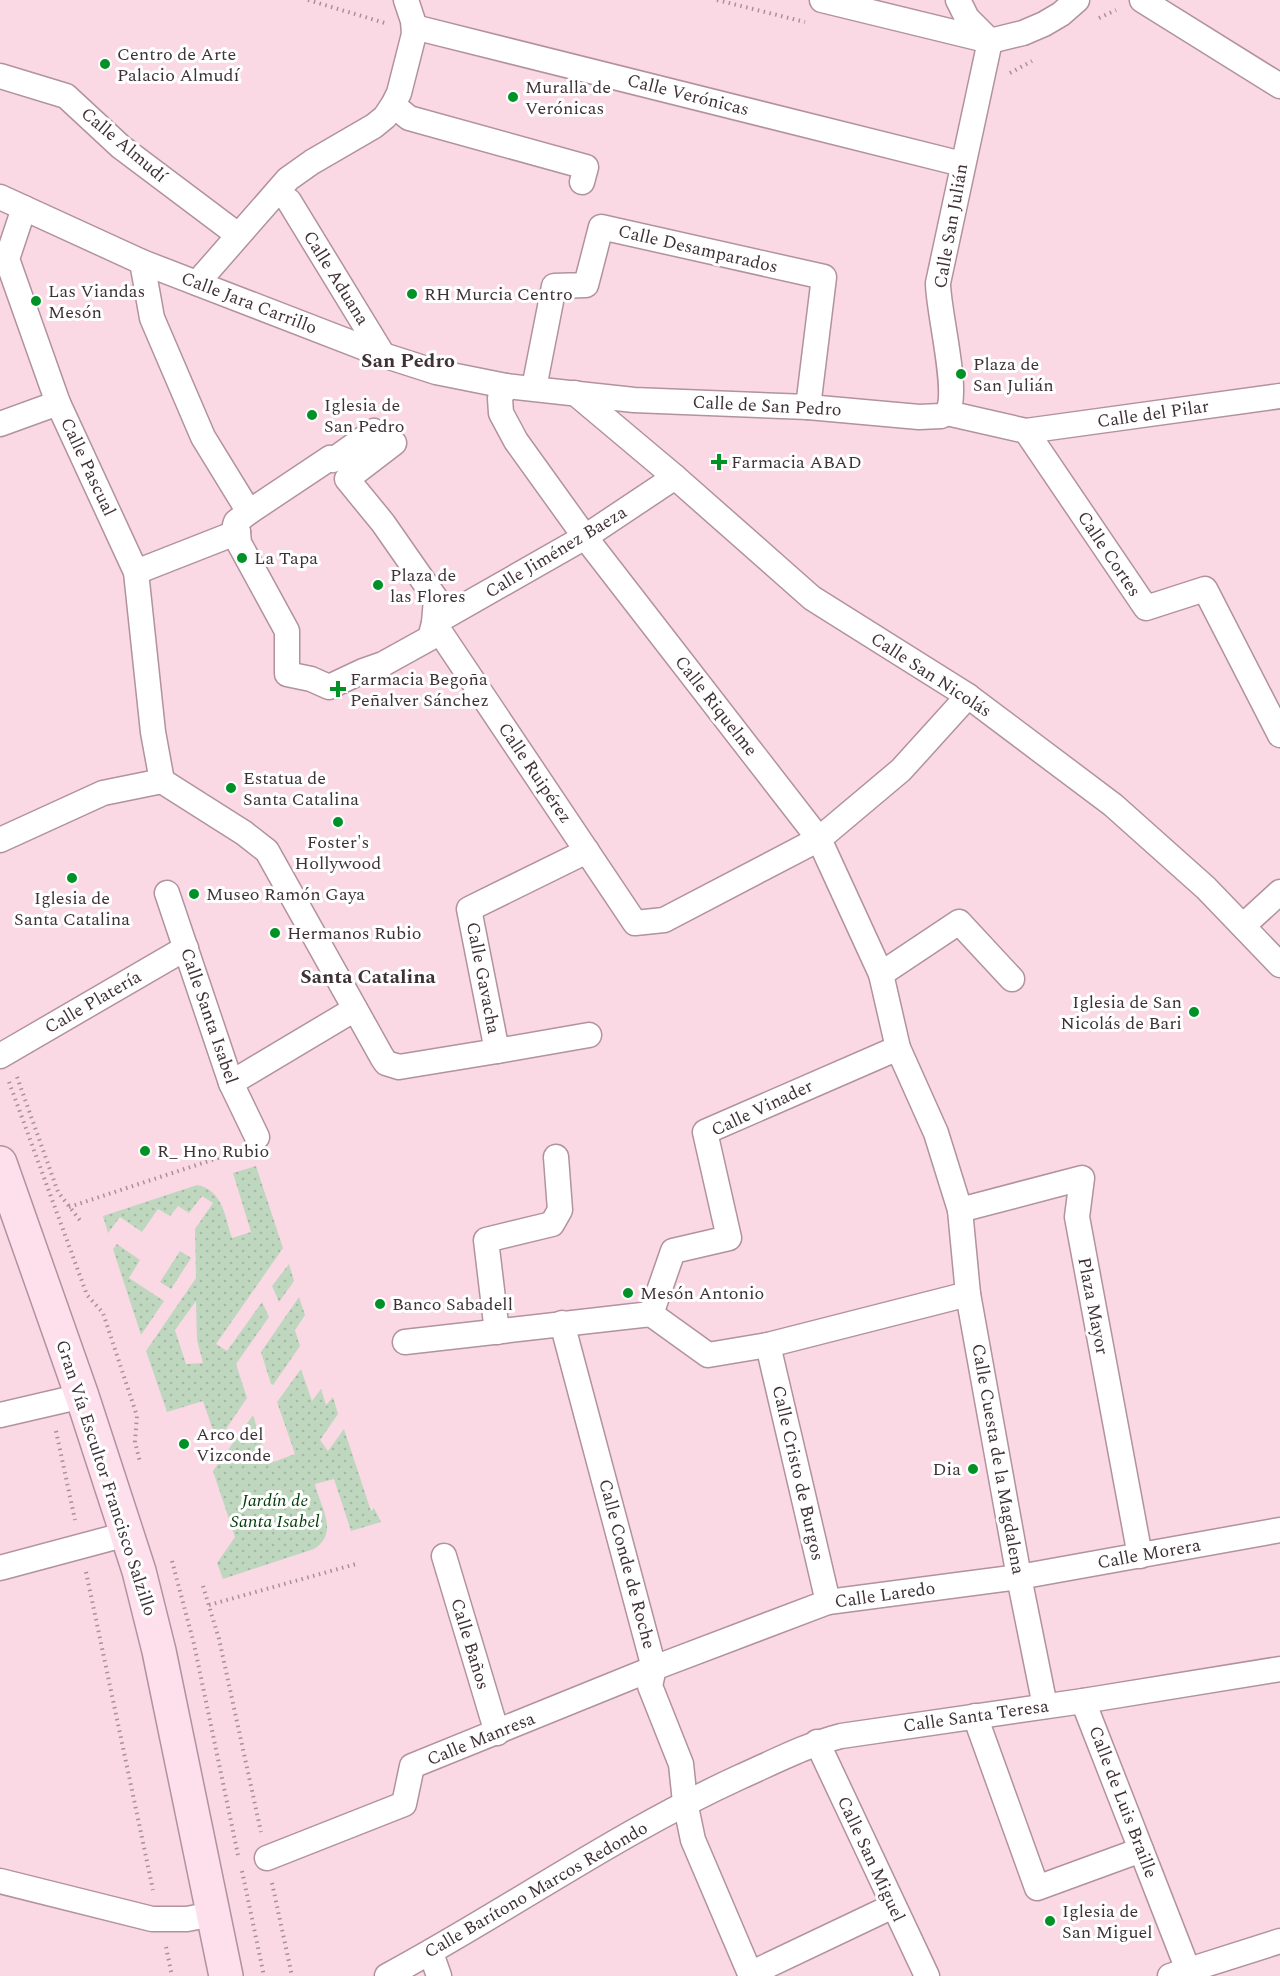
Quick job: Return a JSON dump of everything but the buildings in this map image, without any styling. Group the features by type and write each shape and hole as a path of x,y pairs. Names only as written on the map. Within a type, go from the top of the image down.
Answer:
{"main road":[{"name":"Gran Vía Escultor Francisco Salzillo","path":"0,1163 82,1396 127,1534 159,1651 226,1976"}],"street":[{"path":"197,283 288,179 385,117 393,105 401,83 414,34 406,0"},
{"path":"822,0 990,41 1023,33 1044,24 1061,14 1077,0"},
{"path":"852,8 878,0"},
{"path":"958,0 966,18 990,41"},
{"path":"1142,0 1280,86"},
{"name":"Calle Verónicas","path":"414,27 962,164"},
{"name":"Calle San Julián","path":"946,413 951,402 951,380 938,283 990,41"},
{"name":"Calle Almudí","path":"0,76 66,96 121,147 238,236"},
{"path":"393,105 409,118 586,167 582,182"},
{"name":"Calle Jara Carrillo","path":"0,197 142,262 383,355 436,372 506,386"},
{"name":"Calle Aduana","path":"289,201 383,355"},
{"name":"Calle Pascual","path":"24,208 3,259 58,403 136,572 153,732 162,781"},
{"name":"Calle Desamparados","path":"534,388 554,286 586,285 601,227 824,278 808,407"},
{"path":"136,572 243,522 330,458 333,460 374,431 394,443 347,479 383,523 436,599 434,623 430,638 383,664 329,687 287,674 287,632 239,543 243,522 152,318 142,262"},
{"name":"Calle de San Pedro","path":"506,386 634,400 808,407 919,417 941,416 946,413 1026,431"},
{"name":"Calle Riquelme","path":"506,386 500,398 501,413 506,425 585,537 819,839 881,974 898,1048 936,1134 960,1210"},
{"name":"Calle San Nicolás","path":"575,393 675,477 812,598 968,696 1113,805 1206,888 1280,964"},
{"name":"Calle del Pilar","path":"1026,431 1280,396"},
{"path":"0,424 58,403"},
{"name":"Calle Cortes","path":"1026,431 1146,608 1205,589 1276,718"},
{"name":"Calle Jiménez Baeza","path":"434,623 585,537 675,477"},
{"name":"Calle Ruipérez","path":"434,623 634,923 664,920 819,839"},
{"path":"819,839 901,771 968,696"},
{"path":"0,840 103,793 162,781 244,833 267,851 355,1009 231,1083"},
{"name":"Calle Gavacha","path":"355,1009 386,1063 399,1067 497,1051 469,909 587,851"},
{"path":"1244,925 1280,892"},
{"name":"Calle Santa Isabel","path":"168,893 231,1083 257,1137"},
{"path":"881,974 960,922 1012,979"},
{"name":"Calle Platería","path":"4,1053 186,948"},
{"path":"497,1051 589,1035"},
{"name":"Calle Vinader","path":"651,1314 673,1251 729,1238 705,1132 898,1048"},
{"path":"497,1332 486,1240 552,1224 560,1210 556,1158"},
{"name":"Plaza Mayor","path":"960,1210 1082,1178 1077,1217 1140,1556"},
{"name":"Calle Cuesta de la Magdalena","path":"960,1210 968,1294 1018,1577 1045,1706"},
{"path":"405,1342 651,1314 708,1355 768,1345 968,1294"},
{"name":"Calle Conde de Roche","path":"562,1323 654,1668 650,1686 681,1764 685,1803 693,1840 750,1975"},
{"name":"Calle Cristo de Burgos","path":"768,1345 828,1602"},
{"path":"0,1415 82,1396"},
{"name":"Calle Morera","path":"1018,1577 1280,1530"},
{"path":"0,1568 127,1534"},
{"name":"Calle Baños","path":"444,1556 497,1733"},
{"name":"Calle Laredo","path":"654,1668 828,1602 1018,1577"},
{"name":"Calle Manresa","path":"267,1858 404,1804 412,1766 654,1668"},
{"name":"Calle Santa Teresa","path":"685,1803 817,1742 841,1736 1083,1701 1280,1669"},
{"name":"Calle de Luis Braille","path":"1083,1701 1141,1850 1181,1974"},
{"path":"975,1716 1037,1888 1141,1850"},
{"name":"Calle San Miguel","path":"817,1742 927,1976"},
{"name":"Calle Barítono Marcos Redondo","path":"387,1976 685,1803"},
{"path":"0,1881 160,1919 187,1920 213,1914"},
{"path":"750,1975 893,1906"},
{"path":"1181,1974 1280,1941"},
{"path":"430,1953 439,1976"}],"path":[{"path":"308,0 393,25 414,27"},
{"path":"4,1053 58,1192 82,1223"},
{"path":"69,1207 227,1155"},
{"path":"49,1404 172,1976"},
{"path":"209,1605 356,1564"},
{"path":"203,1586 219,1639 292,1976"}],"green space":[{"path":"256,1166 283,1248 216,1344 227,1351 262,1302 269,1317 236,1364 247,1398 217,1442 203,1401 167,1412 146,1351 196,1278 195,1229 213,1203 202,1196 189,1213 178,1206 170,1216 158,1209 142,1232 120,1217 108,1233 103,1216 197,1185 206,1188 218,1198 232,1238 251,1232 233,1173","holes":["196,1301 197,1340 203,1363 186,1364 175,1330"]},
{"path":"117,1244 140,1260 129,1278 164,1301 141,1335 113,1249"},
{"path":"180,1251 191,1258 171,1289 160,1282"},
{"path":"289,1264 294,1281 279,1302 272,1286"},
{"path":"299,1297 305,1315 295,1330 300,1346 273,1385 261,1352"},
{"name":"Jardín de Santa Isabel","path":"301,1369 312,1401 321,1389 326,1405 333,1397 338,1414 320,1440 328,1451 344,1429 371,1511 374,1508 381,1522 351,1531 334,1479 315,1484 327,1527 322,1542 314,1549 223,1579 217,1563 235,1537 213,1471 253,1415 268,1464 295,1454 277,1402"}],"place":[{"name":"Centro de Arte Palacio Almudí","path":"105,64"},
{"name":"Muralla de Verónicas","path":"513,97"},
{"name":"RH Murcia Centro","path":"412,294"},
{"name":"Las Viandas Mesón","path":"36,301"},
{"name":"Plaza de San Julián","path":"961,374"},
{"name":"Iglesia de San Pedro","path":"312,415"},
{"name":"Farmacia ABAD","path":"719,462"},
{"name":"La Tapa","path":"242,558"},
{"name":"Plaza de las Flores","path":"378,585"},
{"name":"Farmacia Begoña Peñalver Sánchez","path":"338,689"},
{"name":"Estatua de Santa Catalina","path":"231,788"},
{"name":"Foster's Hollywood","path":"338,822"},
{"name":"Iglesia de Santa Catalina","path":"72,878"},
{"name":"Museo Ramón Gaya","path":"194,894"},
{"name":"Hermanos Rubio","path":"275,933"},
{"name":"Iglesia de San Nicolás de Bari","path":"1194,1012"},
{"name":"R_ Hno Rubio","path":"145,1151"},
{"name":"Mesón Antonio","path":"628,1293"},
{"name":"Banco Sabadell","path":"380,1304"},
{"name":"Arco del Vizconde","path":"184,1444"},
{"name":"Dia","path":"973,1469"},
{"name":"Iglesia de San Miguel","path":"1050,1921"}],"district":[{"name":"San Pedro","path":"408,361"},
{"name":"Santa Catalina","path":"368,977"}]}
